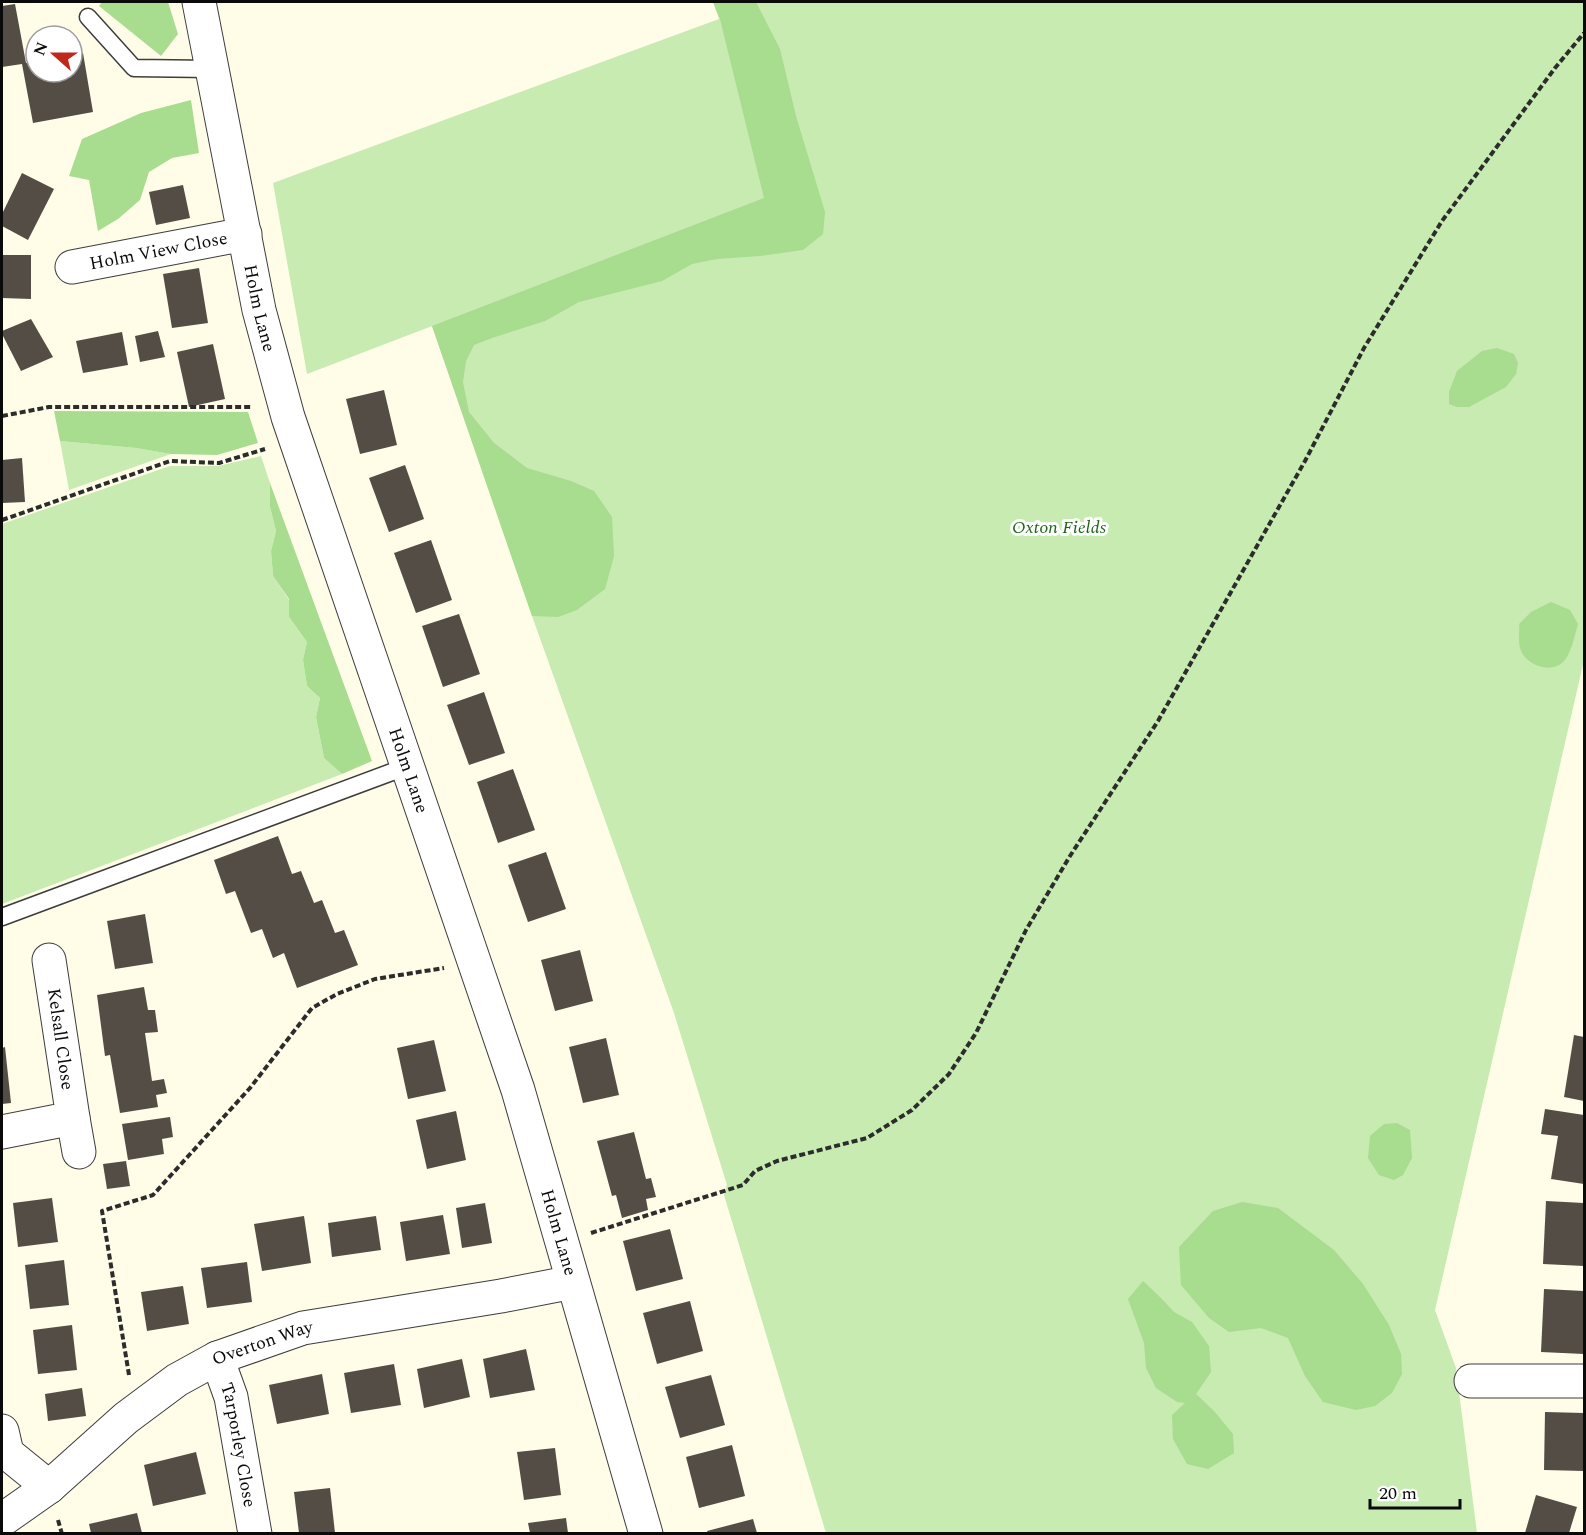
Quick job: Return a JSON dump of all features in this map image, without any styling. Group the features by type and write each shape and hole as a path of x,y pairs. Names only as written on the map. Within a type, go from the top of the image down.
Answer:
{"street":[{"name":"Holm Lane","path":"198,2 259,310 285,407 518,1090 646,1533"},
{"name":"Holm View Close","path":"72,267 245,234"},
{"name":"Kelsall Close","path":"49,960 79,1152"},
{"path":"2,1132 73,1118"},
{"name":"Overton Way","path":"2,1520 49,1487 135,1412 177,1380 218,1358 303,1328 573,1282"},
{"name":"Tarporley Close","path":"218,1358 231,1398 255,1533"},
{"path":"1471,1381 1584,1381"},
{"path":"2,1431 7,1453 49,1487"}],"lane":[{"path":"88,17 134,68 212,69"},
{"path":"2,917 408,766"}],"path":[{"path":"562,1242 743,1185 755,1171 777,1161 867,1138 912,1110 949,1074 976,1033 1026,930 1070,856 1158,721 1305,461 1364,348 1442,221 1555,68 1584,33"},
{"path":"2,416 49,407 285,407"},
{"path":"2,519 170,461 219,463 296,440"},
{"path":"135,1412 102,1211 153,1196 250,1088 312,1008 337,994 375,979 475,964"}],"green space":[{"path":"102,2 168,2 178,34 161,56 99,6"},
{"name":"Oxton Fields","path":"713,2 1584,2 1584,660 1435,1310 1456,1368 1477,1533 826,1533 724,1195 727,1185 674,1013 532,616 432,326 307,374 273,183 719,19"},
{"path":"713,2 756,2 780,49 796,116 825,212 823,234 803,250 717,259 692,264 662,281 579,302 545,321 474,345 466,361 463,382 469,412 494,443 527,468 571,481 594,491 612,517 614,556 605,589 577,610 558,617 532,616 432,326 764,198 720,19"},
{"path":"191,100 199,153 172,158 149,172 140,200 118,219 98,231 89,180 69,176 82,139 141,113"},
{"path":"1497,348 1514,354 1518,363 1516,374 1506,387 1469,407 1449,404 1449,392 1457,371 1482,351"},
{"path":"54,411 248,412 258,443 217,455 171,454 136,448 60,441"},
{"path":"60,441 136,448 171,454 69,490"},
{"path":"261,456 270,483 270,507 276,531 271,551 273,576 289,600 289,617 307,642 303,660 307,686 320,698 316,717 324,758 342,774 2,904 2,524 170,466 218,466"},
{"path":"270,483 372,761 342,774 324,758 316,717 320,698 307,686 303,660 307,642 289,617 289,599 273,576 271,551 276,531 270,507"},
{"path":"1551,602 1570,610 1578,624 1565,660 1551,668 1538,666 1522,654 1519,645 1519,624 1531,612"},
{"path":"1397,1123 1410,1130 1412,1158 1403,1175 1394,1180 1379,1175 1368,1158 1370,1136 1384,1124"},
{"path":"1242,1202 1278,1208 1334,1250 1363,1284 1389,1325 1401,1354 1402,1374 1392,1393 1375,1406 1356,1410 1323,1402 1305,1376 1288,1338 1261,1328 1229,1332 1209,1318 1181,1285 1179,1247 1213,1211"},
{"path":"1143,1281 1174,1312 1192,1322 1209,1346 1211,1372 1196,1394 1233,1434 1234,1453 1208,1469 1187,1464 1173,1439 1172,1415 1185,1403 1177,1402 1156,1388 1146,1368 1144,1343 1128,1299"}],"building":[{"path":"15,4 24,52 24,75 22,64 2,67 2,6"},
{"path":"84,59 93,112 33,123 26,84 84,84"},
{"path":"22,173 54,189 28,240 2,226 2,214"},
{"path":"183,185 190,218 156,225 149,192"},
{"path":"2,255 31,255 31,299 2,298"},
{"path":"199,268 208,323 172,328 163,274"},
{"path":"31,319 53,357 21,371 2,331"},
{"path":"158,331 165,357 140,362 135,336"},
{"path":"122,332 128,365 83,373 76,341"},
{"path":"213,344 225,399 189,407 177,352"},
{"path":"384,390 397,445 360,454 346,399"},
{"path":"22,458 25,502 2,503 2,460"},
{"path":"405,465 424,519 389,532 369,478"},
{"path":"431,540 452,600 416,613 394,553"},
{"path":"459,614 480,674 443,687 422,626"},
{"path":"484,692 505,753 469,765 447,705"},
{"path":"513,769 535,830 498,843 477,782"},
{"path":"278,836 292,874 301,871 314,903 322,900 335,933 344,930 358,965 297,988 284,953 273,958 262,929 251,933 235,891 226,894 214,860"},
{"path":"546,852 566,909 528,922 508,865"},
{"path":"145,914 153,963 115,969 107,921"},
{"path":"580,950 593,1001 555,1011 541,960"},
{"path":"144,987 148,1010 155,1010 158,1032 145,1033 152,1081 164,1079 167,1093 156,1095 158,1107 120,1113 110,1055 105,1056 97,995"},
{"path":"1574,1035 1584,1037 1584,1101 1564,1097"},
{"path":"606,1038 619,1095 583,1103 569,1047"},
{"path":"434,1040 446,1091 408,1099 397,1048"},
{"path":"5,1047 11,1103 2,1104 2,1048"},
{"path":"1545,1109 1584,1115 1584,1184 1551,1179 1558,1136 1541,1134"},
{"path":"456,1111 466,1160 427,1169 416,1120"},
{"path":"170,1117 173,1137 162,1139 164,1154 128,1160 122,1124"},
{"path":"634,1132 646,1179 651,1178 656,1197 646,1199 648,1210 622,1218 616,1195 612,1196 597,1141"},
{"path":"126,1161 130,1186 107,1189 103,1164"},
{"path":"52,1198 58,1242 18,1247 13,1203"},
{"path":"1546,1201 1584,1203 1584,1266 1543,1264"},
{"path":"485,1203 492,1243 462,1248 456,1208"},
{"path":"443,1215 450,1254 406,1261 400,1222"},
{"path":"304,1216 311,1263 262,1271 254,1224"},
{"path":"376,1216 381,1250 332,1257 328,1223"},
{"path":"670,1229 683,1279 636,1291 623,1241"},
{"path":"64,1260 69,1305 30,1309 25,1265"},
{"path":"247,1262 252,1302 207,1308 201,1268"},
{"path":"183,1286 189,1324 147,1331 141,1292"},
{"path":"1544,1289 1584,1291 1584,1354 1541,1352"},
{"path":"690,1301 703,1351 657,1364 643,1313"},
{"path":"72,1325 77,1370 38,1374 33,1330"},
{"path":"526,1349 535,1390 490,1398 483,1359"},
{"path":"462,1359 470,1397 424,1408 417,1369"},
{"path":"394,1364 401,1405 351,1413 344,1373"},
{"path":"322,1374 329,1414 277,1424 269,1385"},
{"path":"711,1375 725,1425 680,1438 665,1387"},
{"path":"82,1388 86,1416 48,1421 45,1394"},
{"path":"1545,1412 1584,1413 1584,1471 1544,1470"},
{"path":"732,1445 745,1496 699,1508 686,1457"},
{"path":"555,1448 561,1495 524,1500 517,1452"},
{"path":"196,1452 206,1494 153,1506 144,1465"},
{"path":"330,1488 335,1533 299,1533 294,1492"},
{"path":"1536,1495 1577,1507 1569,1533 1525,1533"},
{"path":"137,1513 142,1533 91,1533 89,1524"},
{"path":"566,1518 568,1533 530,1533 528,1523"},
{"path":"753,1519 757,1533 708,1533 707,1531"}]}
